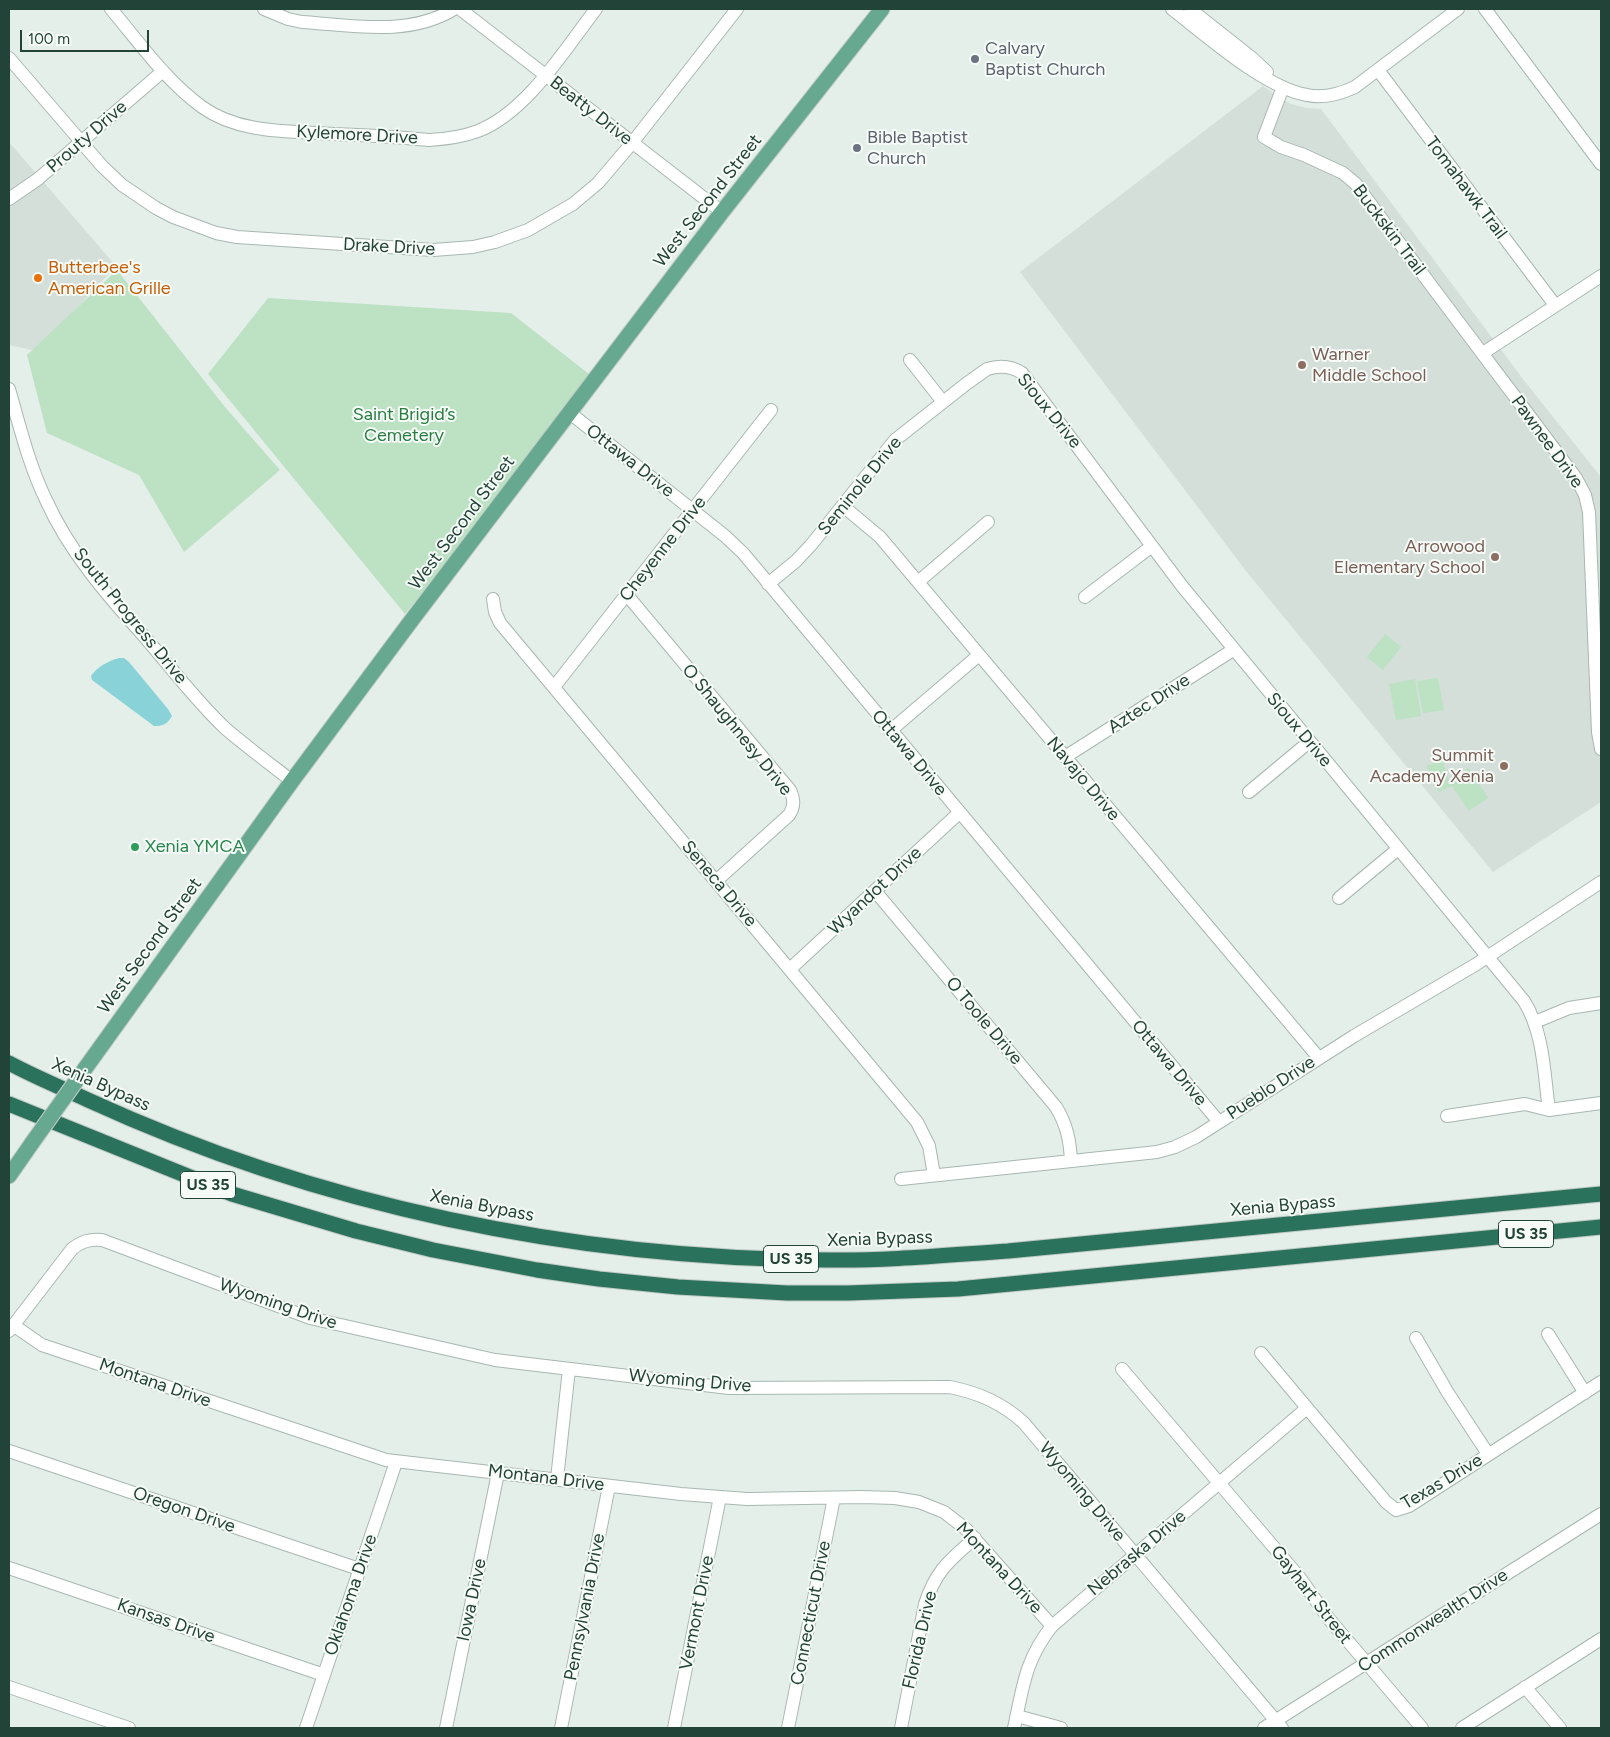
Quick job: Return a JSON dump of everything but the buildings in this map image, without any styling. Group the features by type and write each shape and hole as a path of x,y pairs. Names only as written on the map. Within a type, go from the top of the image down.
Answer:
{"highway":[{"name":"Xenia Bypass","path":"9,1063 118,1114 180,1140 296,1180 378,1202 515,1233 609,1247 719,1257 826,1260 890,1259 1008,1251 1601,1194"},
{"name":"US 35","path":"9,1104 232,1194 356,1231 433,1250 537,1270 599,1279 678,1286 787,1293 958,1289 1601,1227"},
{"path":"1320,1221 1601,1186"},
{"path":"1450,1241 1501,1242 1601,1233"}],"main road":[{"name":"West Second Street","path":"9,1176 292,781 722,212 882,9"}],"street":[{"name":"Kylemore Drive","path":"111,9 163,71 201,106 221,118 242,126 277,130 429,140 462,136 491,125 518,105 545,75 596,9"},
{"path":"264,9 288,19 302,22 395,27 422,22 444,15 454,9"},
{"name":"Beatty Drive","path":"460,9 722,212"},
{"name":"Drake Drive","path":"9,58 108,172 138,197 173,217 216,233 237,237 433,250 466,248 495,242 518,234 573,204 598,183 737,9"},
{"path":"1172,9 1246,65 1284,87 1298,93 1316,96 1330,96 1349,90 1458,9"},
{"path":"1190,9 1252,58 1284,87"},
{"path":"1485,9 1601,164"},
{"name":"Tomahawk Trail","path":"1378,70 1555,305"},
{"name":"Prouty Drive","path":"9,199 38,179 163,71"},
{"name":"Buckskin Trail","path":"1284,87 1264,137 1281,148 1304,155 1343,173 1356,184 1440,299 1483,353"},
{"path":"1483,353 1601,276"},
{"name":"Pawnee Drive","path":"1483,353 1576,478 1585,495 1590,512 1598,732 1601,749"},
{"path":"910,360 942,402"},
{"name":"Seminole Drive","path":"768,584 796,561 811,545 895,440 987,369 998,366 1009,367"},
{"name":"Sioux Drive","path":"1009,367 1022,373 1233,650 1524,1001 1538,1030 1549,1110"},
{"name":"South Progress Drive","path":"9,389 12,412 46,501 62,531 87,569 115,604 214,716 243,743 292,781"},
{"name":"Cheyenne Drive","path":"554,687 771,410"},
{"name":"Ottawa Drive","path":"570,414 736,546 1219,1122"},
{"name":"Navajo Drive","path":"843,506 880,537 1319,1058"},
{"path":"918,582 988,522"},
{"path":"1085,597 1152,546"},
{"name":"O Shaughnesy Drive","path":"627,595 790,790 793,796 793,806 789,815 716,881"},
{"name":"Seneca Drive","path":"493,600 495,612 500,623 917,1122 929,1146 934,1175"},
{"name":"Aztec Drive","path":"1065,757 1233,650"},
{"path":"890,731 979,655"},
{"path":"1249,792 1309,742"},
{"name":"Wyandot Drive","path":"790,969 959,813"},
{"path":"1338,898 1398,850"},
{"name":"Pueblo Drive","path":"901,1179 1157,1152 1188,1142 1319,1058 1487,957 1601,882"},
{"name":"O Toole Drive","path":"875,891 1056,1107 1066,1125 1070,1144 1070,1161"},
{"path":"1535,1022 1569,1008 1601,1003"},
{"path":"1446,1116 1525,1104 1549,1110 1601,1102"},
{"name":"Wyoming Drive","path":"11,1328 72,1249 84,1241 94,1239 102,1240 318,1321 495,1360 729,1388 950,1387 975,1393 1001,1405 1024,1423 1279,1724"},
{"name":"Montana Drive","path":"11,1328 42,1345 376,1458 396,1462 720,1497 747,1499 895,1498 919,1502 944,1512 957,1521 975,1538 1052,1626"},
{"path":"1548,1334 1585,1393"},
{"path":"1416,1338 1448,1393 1488,1454"},
{"path":"1261,1353 1307,1408"},
{"path":"557,1480 569,1369"},
{"name":"Gayhart Street","path":"1122,1369 1300,1578 1329,1619 1422,1728"},
{"name":"Texas Drive","path":"1307,1408 1386,1502 1396,1510 1409,1506 1601,1382"},
{"name":"Nebraska Drive","path":"1016,1722 1024,1678 1030,1659 1052,1626 1307,1408"},
{"name":"Oregon Drive","path":"9,1451 359,1569"},
{"name":"Oklahoma Drive","path":"306,1728 396,1462"},
{"name":"Iowa Drive","path":"446,1728 498,1473"},
{"name":"Pennsylvania Drive","path":"561,1728 609,1486"},
{"name":"Vermont Drive","path":"674,1728 720,1497"},
{"name":"Connecticut Drive","path":"788,1728 834,1498"},
{"name":"Commonwealth Drive","path":"1264,1728 1279,1724 1367,1664 1601,1514"},
{"name":"Florida Drive","path":"900,1728 925,1604 931,1586 951,1558 975,1538"},
{"name":"Kansas Drive","path":"9,1568 324,1675"},
{"path":"1462,1728 1601,1639"},
{"path":"9,1687 128,1728"},
{"path":"1525,1688 1560,1728"},
{"path":"1016,1722 1062,1728"}],"shaded area":[{"name":"Warner Middle School","path":"1263,86 1291,104 1321,109 1526,383 1601,477 1601,802 1493,872 1246,571 1020,272"},
{"path":"9,142 116,266 37,351 9,345"}],"green space":[{"path":"117,270 225,407 280,470 184,552 139,475 47,433 27,355"},
{"name":"Saint Brigid’s Cemetery","path":"268,298 511,313 589,374 496,500 405,614 208,374"},
{"path":"1385,634 1401,647 1383,670 1367,657"},
{"path":"1438,678 1444,710 1423,713 1417,681"},
{"path":"1415,679 1421,716 1396,720 1389,684"},
{"path":"1442,760 1449,780 1469,768 1488,798 1469,811 1452,786 1439,792 1426,766"}],"water":[{"path":"119,658 124,658 129,662 168,709 172,716 167,723 154,726 92,680 91,676 100,667"}],"place":[{"name":"Calvary Baptist Church","path":"975,59"},
{"name":"Bible Baptist Church","path":"857,148"},
{"name":"Butterbee's American Grille","path":"38,278"},
{"name":"Warner Middle School","path":"1302,365"},
{"name":"Arrowood Elementary School","path":"1495,557"},
{"name":"Summit Academy Xenia","path":"1504,766"},
{"name":"Xenia YMCA","path":"135,847"}]}
